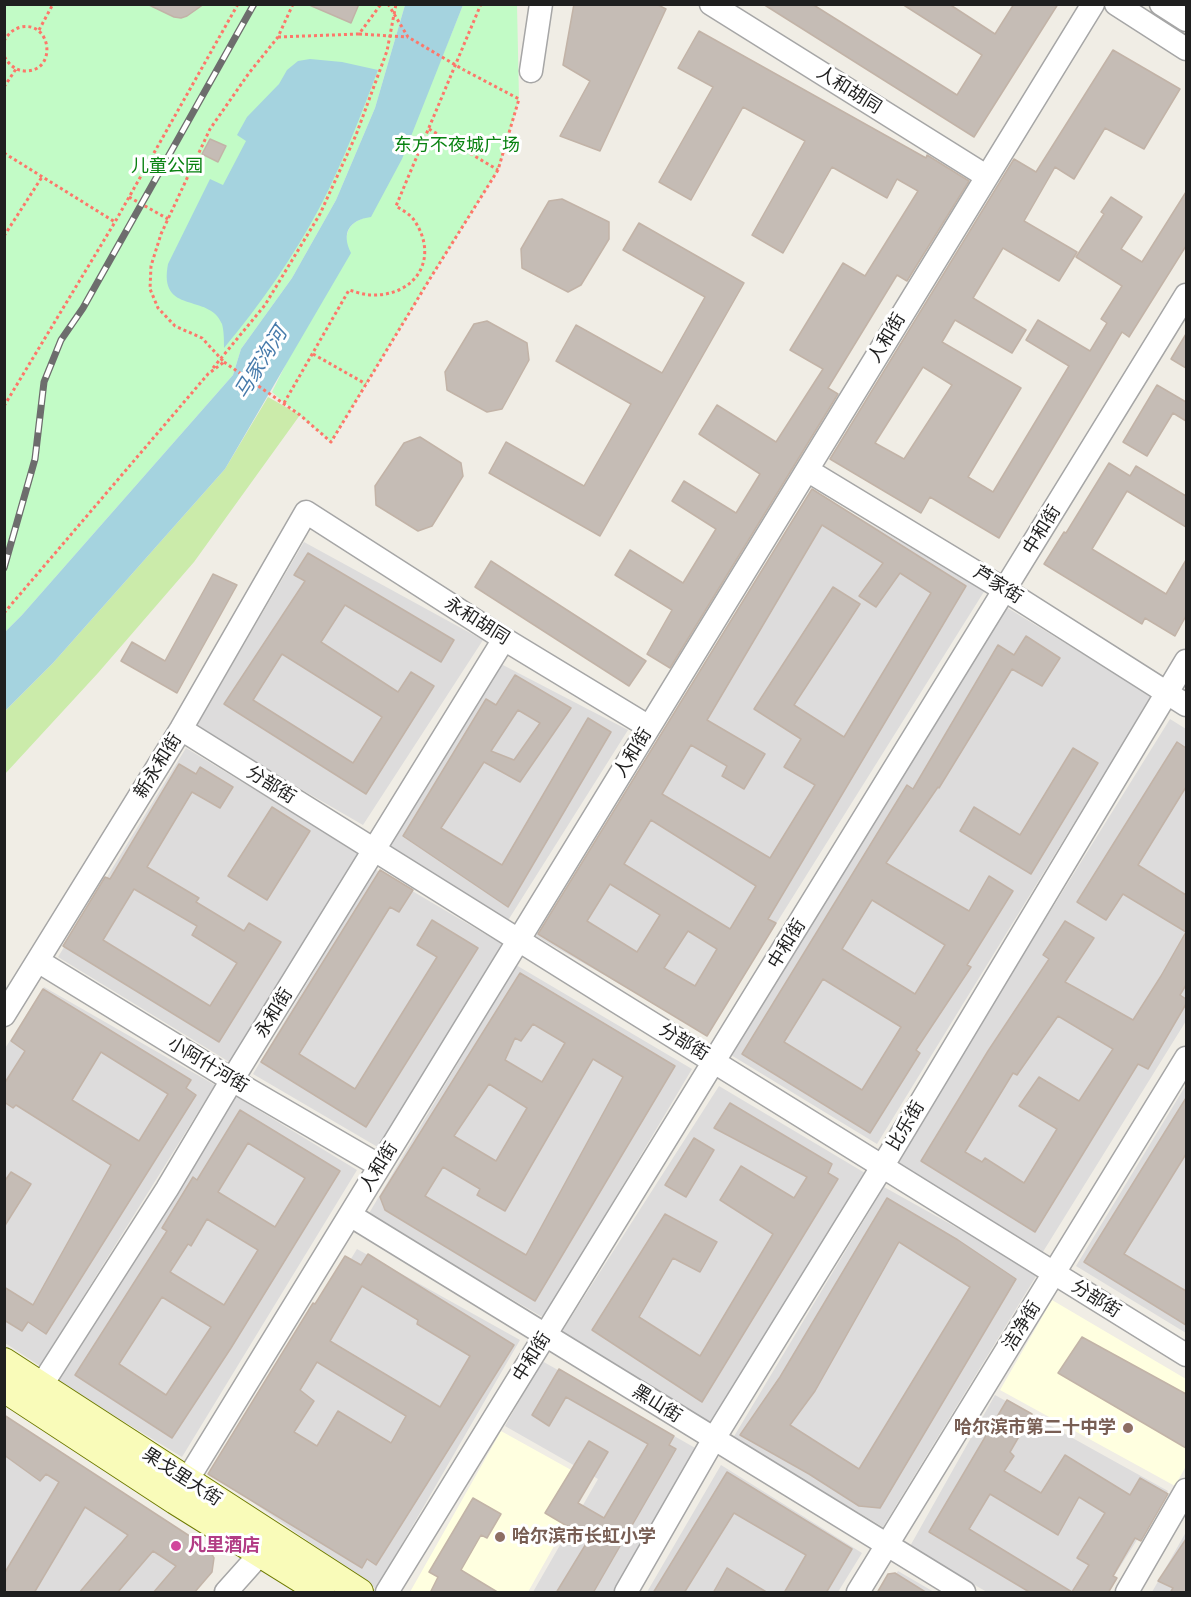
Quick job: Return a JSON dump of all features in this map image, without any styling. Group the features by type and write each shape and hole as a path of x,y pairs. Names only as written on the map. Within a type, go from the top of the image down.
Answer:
{"main road":[{"name":"果戈里大街","path":"4,1361 181,1491"},
{"name":"果戈里大街","path":"4,1389 181,1491 266,1545 360,1593"},
{"name":"果戈里大街","path":"266,1545 321,1593"}],"street":[{"path":"531,71 541,4"},
{"name":"人和胡同","path":"711,4 986,176"},
{"name":"人和街","path":"181,1491 1093,4"},
{"path":"1116,4 1186,49"},
{"path":"1161,4 1186,20"},
{"name":"中和街","path":"387,1593 1186,295"},
{"name":"芦家街","path":"807,470 1005,590 1186,705"},
{"name":"永和胡同","path":"306,512 504,639 649,727"},
{"name":"新永和街","path":"4,1016 181,729 306,512"},
{"name":"永和街","path":"41,1386 167,1189 504,639"},
{"name":"比乐街","path":"626,1593 714,1439 882,1167 1186,661"},
{"name":"分部街","path":"181,729 1186,1355"},
{"name":"小阿什河街","path":"38,961 232,1080 380,1166"},
{"name":"洁净街","path":"858,1593 1186,1059"},
{"name":"黑山街","path":"350,1215 964,1593"},
{"path":"1127,1593 1186,1490"},
{"path":"226,1593 266,1545"}],"path":[{"path":"39,30 53,4"},
{"path":"4,406 115,222 238,4"},
{"path":"278,37 359,34 408,37 519,99 498,170 430,277 331,442 284,403 222,360 202,338 176,326 158,308 150,289 150,266 168,219 210,129 278,37 293,4"},
{"path":"359,34 381,4"},
{"path":"388,4 408,37"},
{"path":"4,613 222,360 265,305 320,214 356,135 387,51 396,4"},
{"path":"284,403 349,290 371,295 393,292 407,287 422,269 425,252 423,238 413,218 396,206 481,4"},
{"path":"4,41 17,28 24,26 39,30 47,42 47,57 43,63 30,71 16,69 4,56"},
{"path":"4,87 16,69"},
{"path":"429,129 498,170"},
{"path":"4,153 115,222"},
{"path":"4,236 42,176"},
{"path":"129,197 168,219"},
{"path":"313,354 366,384"}],"shaded area":[{"path":"811,490 985,590 707,1034 536,936"},
{"path":"304,542 483,640 363,825 195,728"},
{"path":"1006,607 1152,696 877,1144 731,1055"},
{"path":"501,664 628,730 507,922 388,846"},
{"path":"1170,719 1186,729 1186,1021 1041,1255 893,1164"},
{"path":"186,748 359,853 231,1063 58,957"},
{"path":"375,869 502,944 381,1149 253,1074"},
{"path":"516,965 692,1069 544,1318 368,1215"},
{"path":"44,987 215,1085 40,1366 5,1343 4,1050"},
{"path":"1186,1085 1186,1333 1076,1266"},
{"path":"719,1086 865,1173 710,1426 559,1336"},
{"path":"232,1094 357,1170 182,1457 57,1381"},
{"path":"884,1187 1038,1273 883,1527 733,1438"},
{"path":"357,1249 520,1340 376,1589 217,1477"},
{"name":"哈尔滨市第二十中学","path":"1052,1300 1186,1379 1186,1466 1175,1486 1000,1390"},
{"path":"542,1361 697,1449 615,1592 533,1592 598,1479 505,1426"},
{"path":"995,1395 1168,1491 1104,1592 987,1592 909,1548"},
{"path":"4,1415 208,1548 214,1558 212,1572 194,1592 5,1592"},
{"name":"哈尔滨市长虹小学","path":"501,1431 591,1481 528,1592 410,1592"},
{"path":"721,1465 862,1553 838,1592 647,1592"},
{"path":"1186,1532 1186,1592 1152,1592"},
{"path":"898,1571 934,1592 885,1592"}],"green space":[{"name":"儿童公园","path":"5,5 405,5 375,108 336,200 292,278 241,349 233,375 5,632"},
{"name":"东方不夜城广场","path":"463,5 517,5 519,99 498,170 331,442 272,392 346,243 348,230 352,224 364,218 442,57"},
{"path":"268,397 300,415 194,562 98,673 5,774 5,711 53,663 225,469"}],"water":[{"name":"马家沟河","path":"405,5 463,5 402,159 371,217 357,221 349,229 347,239 351,253 225,469 53,663 5,711 5,632 233,375 241,349 292,278 336,200 375,108"},
{"path":"310,59 342,62 378,70 344,155 311,224 276,279 224,348 222,324 216,314 207,308 186,302 170,291 167,280 168,264 210,179 223,185 246,141 237,135 247,117 279,84 287,70 298,61"}],"building":[{"path":"147,4 204,4 181,18"},
{"path":"307,4 359,4 351,23"},
{"path":"574,4 656,4 666,9 600,151 560,136 590,81 563,65"},
{"path":"763,4 812,4 957,95 982,55 902,4 949,4 995,34 1014,4 1058,4 974,137"},
{"path":"699,31 926,158 927,155 969,181 907,281 897,275 828,388 838,394 670,668 647,654 672,610 615,575 630,550 683,583 716,529 672,501 684,481 736,513 760,474 699,434 717,405 776,442 823,369 790,350 843,263 865,276 918,191 897,179 887,198 832,167 783,253 752,235 805,141 743,107 691,200 659,182 713,87 678,68"},
{"path":"1113,50 1180,89 1144,149 1105,128 1074,179 1055,167 1024,221 1077,252 1059,281 1003,248 973,298 1026,330 1012,353 955,320 942,342 1021,388 968,477 993,492 1069,366 1026,340 1038,320 1090,351 1107,323 1101,319 1122,286 1076,257 1104,214 1101,212 1111,197 1142,217 1121,249 1142,262 1186,192 1186,246 1129,337 1122,332 999,538 930,497 921,513 830,459 1014,159 1036,172","holes":["923,367 952,385 904,459 875,443"]},
{"path":"210,139 226,146 218,162 202,154"},
{"path":"562,199 609,222 609,239 581,285 568,292 522,268 521,249 549,201"},
{"path":"639,223 744,283 600,536 489,473 506,442 584,486 631,404 556,361 576,325 662,373 705,297 623,250"},
{"path":"487,321 527,343 529,360 502,409 487,412 447,390 445,372 474,324"},
{"path":"1186,334 1186,368 1171,359"},
{"path":"1157,385 1186,402 1186,421 1173,413 1147,456 1123,442"},
{"path":"420,437 461,463 463,476 432,526 418,531 376,505 375,486 404,443"},
{"path":"1109,463 1130,476 1136,466 1186,496 1186,527 1127,491 1092,549 1166,594 1186,560 1186,616 1175,636 1145,618 1142,624 1044,564"},
{"path":"812,489 966,586 768,919 776,923 707,1036 538,934","holes":["822,525 883,563 859,596 876,607 900,573 931,593 844,737 794,705 860,604 833,587 754,709 801,739 784,767 815,785 770,858 662,794 691,745 727,766 722,776 744,789 765,754 707,720","651,820 756,886 730,929 624,864","610,884 660,915 637,952 587,921","688,931 717,949 695,986 664,968"]},
{"path":"308,553 454,640 441,662 345,605 321,642 398,692 411,672 434,686 366,794 224,704 305,581 294,575","holes":["282,654 382,717 353,763 253,700"]},
{"path":"491,561 646,661 629,686 475,587"},
{"path":"213,574 237,585 177,693 121,661 132,642 165,661"},
{"path":"1026,636 1060,658 1042,686 1012,669 939,788 886,863 969,911 989,876 1013,891 967,965 971,967 916,1050 920,1053 870,1133 742,1054 907,785 913,789 998,645 1014,655","holes":["872,900 945,945 915,994 842,949","823,979 901,1027 862,1090 784,1042"]},
{"path":"515,675 571,708 520,782 484,762 441,828 502,865 588,718 611,732 508,907 403,836 486,699 496,705","holes":["518,710 540,723 514,760 491,751"]},
{"path":"1177,742 1186,748 1186,787 1138,865 1186,895 1186,932 1123,894 1106,920 1077,902"},
{"path":"1073,748 1098,763 1031,874 960,831 974,807 1020,835"},
{"path":"179,764 196,774 200,767 233,787 220,808 192,792 147,867 199,898 196,902 244,931 249,923 281,942 219,1042 63,946 105,877 110,879","holes":["134,889 197,926 192,935 237,963 210,1006 103,940"]},
{"path":"272,807 310,831 267,900 228,876"},
{"path":"380,870 413,890 399,912 390,907 299,1054 355,1089 437,957 417,945 432,920 478,948 366,1127 261,1062"},
{"path":"1065,921 1094,938 1065,982 1133,1020 1186,932 1186,985 1180,995 1186,999 1186,1004 1148,1069 1138,1064 1035,1232 921,1161 988,1051 1049,959 1043,955","holes":["1058,1016 1113,1049 1079,1101 1039,1077 1019,1106 1057,1129 1024,1183 985,1158 982,1162 965,1152 1013,1073 1017,1075"]},
{"path":"520,973 675,1066 535,1301 385,1210 380,1197","holes":["533,1024 565,1043 542,1082 505,1060 515,1038 521,1041","593,1059 623,1077 526,1255 425,1196 443,1167 480,1189 477,1195 505,1211","489,1084 527,1108 496,1161 454,1136"]},
{"path":"43,989 191,1080 186,1088 196,1095 46,1334 28,1322 22,1331 4,1320 4,1287 33,1305 111,1165 16,1105 13,1108 4,1102 4,1084 25,1051 11,1041","holes":["101,1052 168,1094 139,1141 72,1100"]},
{"path":"1186,1098 1186,1154 1124,1254 1186,1291 1186,1325 1084,1262"},
{"path":"730,1103 832,1164 828,1173 838,1179 702,1402 592,1330 665,1214 717,1242 700,1272 673,1258 639,1317 700,1356 773,1234 720,1200 741,1166 794,1198 807,1177 714,1128"},
{"path":"240,1110 340,1171 231,1348 172,1438 75,1375 167,1231 162,1228 193,1177 197,1180","holes":["248,1143 305,1178 275,1227 218,1192","207,1219 258,1250 224,1305 170,1272 188,1244 191,1246","162,1297 211,1327 166,1395 119,1364"]},
{"path":"694,1138 714,1150 686,1197 665,1185"},
{"path":"11,1172 31,1184 4,1227 4,1182"},
{"path":"887,1198 958,1240 1016,1279 880,1508 859,1506 809,1474 740,1435 780,1377","holes":["899,1242 970,1287 859,1469 790,1425 815,1391"]},
{"path":"368,1254 514,1345 376,1565 367,1559 362,1568 208,1474 313,1303 315,1304 345,1256 361,1265","holes":["362,1286 418,1320 417,1324 470,1356 440,1407 330,1341","317,1362 406,1416 391,1443 338,1411 317,1446 294,1432 314,1401 300,1390"]},
{"path":"1082,1337 1186,1394 1186,1448 1058,1373"},
{"path":"559,1369 674,1436 669,1445 676,1449 593,1593 556,1593 589,1539 545,1513 589,1441 608,1452 578,1503 604,1518 648,1444 566,1397 549,1426 532,1415"},
{"path":"1007,1400 1032,1414 1010,1452 1014,1456 1004,1471 1041,1493 1065,1455 1130,1495 1140,1478 1168,1494 1141,1541 1135,1538 1113,1576 1117,1578 1108,1593 1031,1593 929,1532","holes":["990,1494 1058,1535 1079,1497 1105,1513 1077,1558 1089,1565 1072,1592 969,1529"]},
{"path":"4,1415 208,1548 214,1558 212,1572 194,1593 153,1593 176,1566 153,1551 117,1593 79,1593 128,1535 85,1507 34,1593 4,1593 4,1574 59,1482 46,1474 40,1481 4,1455"},
{"path":"727,1472 852,1549 826,1593 784,1593 806,1555 734,1513 684,1593 653,1593"},
{"path":"473,1498 501,1514 487,1538 481,1535 461,1570 499,1593 430,1593 438,1577 429,1572"},
{"path":"1186,1539 1186,1593 1170,1593 1173,1588 1158,1581"},
{"path":"727,1568 768,1593 713,1593"},
{"path":"895,1573 927,1593 877,1593 888,1574"}],"railway":[{"path":"4,568 35,459 44,382 61,340 83,308 254,4"}],"place":[{"name":"哈尔滨市第二十中学","path":"1128,1428"},
{"name":"哈尔滨市长虹小学","path":"500,1537"},
{"name":"凡里酒店","path":"176,1546"}]}
